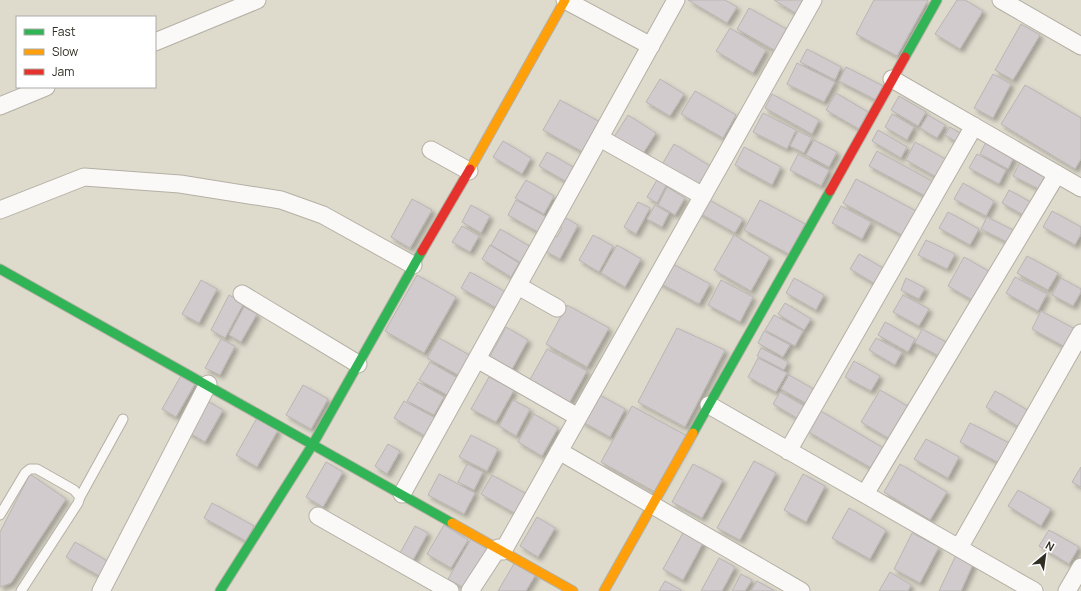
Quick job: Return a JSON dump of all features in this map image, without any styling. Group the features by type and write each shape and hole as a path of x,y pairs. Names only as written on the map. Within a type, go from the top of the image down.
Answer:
{"street":[{"path":"156,42 257,0"},
{"path":"220,591 313,444 413,265 470,171 565,0 651,46"},
{"path":"402,494 676,0"},
{"path":"470,591 500,550 560,451 813,0"},
{"path":"604,591 937,0"},
{"path":"1001,0 1081,46"},
{"path":"892,79 1081,188"},
{"path":"0,106 44,88"},
{"path":"788,451 974,126"},
{"path":"600,138 703,196"},
{"path":"431,150 470,171"},
{"path":"865,494 1056,174"},
{"path":"0,210 84,177 180,184 281,200 323,215 413,265"},
{"path":"0,268 208,384 572,591"},
{"path":"518,286 557,308"},
{"path":"242,294 358,364"},
{"path":"959,548 1081,333"},
{"path":"477,359 578,417"},
{"path":"101,591 208,384"},
{"path":"708,405 1034,591"},
{"path":"560,451 801,591"},
{"path":"318,516 450,591"},
{"path":"1067,591 1081,567"}],"lane":[{"path":"21,591 78,503 80,496 123,419"},
{"path":"0,515 25,473 30,470 37,469 74,490 80,496"}],"building":[{"path":"688,0 725,0 737,7 727,23"},
{"path":"774,0 806,0 797,14"},
{"path":"874,0 928,0 897,56 856,34"},
{"path":"957,0 965,0 983,11 960,49 935,34"},
{"path":"749,8 788,30 776,51 737,29"},
{"path":"1021,24 1040,35 1013,80 995,70"},
{"path":"730,28 766,50 753,73 716,51"},
{"path":"807,49 841,67 835,80 800,62"},
{"path":"797,63 835,82 824,102 787,84"},
{"path":"846,67 883,86 876,100 839,81"},
{"path":"993,74 1011,84 993,118 974,108"},
{"path":"660,79 684,94 670,116 646,102"},
{"path":"1025,85 1081,118 1081,159 1075,169 1001,124"},
{"path":"695,91 736,115 723,138 681,114"},
{"path":"836,93 868,112 859,129 826,110"},
{"path":"772,94 819,120 812,134 765,108"},
{"path":"899,96 926,112 918,126 891,110"},
{"path":"560,100 600,122 583,152 543,130"},
{"path":"763,113 796,130 787,149 753,132"},
{"path":"892,114 914,127 907,140 885,127"},
{"path":"628,115 656,133 642,155 614,137"},
{"path":"928,115 945,125 937,138 920,128"},
{"path":"950,127 960,133 955,141 945,135"},
{"path":"878,130 907,147 901,158 872,141"},
{"path":"798,131 812,138 804,153 790,146"},
{"path":"814,140 837,152 829,167 806,155"},
{"path":"503,141 531,158 522,174 493,157"},
{"path":"915,142 947,160 938,178 906,160"},
{"path":"986,142 1014,157 1008,169 980,154"},
{"path":"674,144 710,166 696,189 660,168"},
{"path":"744,147 781,167 772,185 735,165"},
{"path":"877,151 939,185 931,199 869,166"},
{"path":"547,152 575,168 567,182 539,166"},
{"path":"798,154 829,170 821,186 790,170"},
{"path":"977,154 1006,170 999,184 969,168"},
{"path":"1022,158 1051,172 1043,191 1013,176"},
{"path":"660,175 669,180 657,203 647,197"},
{"path":"856,179 916,211 902,235 843,203"},
{"path":"526,180 554,196 544,214 515,198"},
{"path":"963,183 994,201 986,216 954,199"},
{"path":"667,187 685,198 675,215 658,205"},
{"path":"1009,190 1034,204 1027,217 1002,203"},
{"path":"704,197 743,219 735,233 696,211"},
{"path":"412,199 432,210 410,248 391,237"},
{"path":"516,200 548,218 540,233 508,215"},
{"path":"760,200 805,224 789,254 744,230"},
{"path":"638,202 650,208 636,234 624,227"},
{"path":"471,205 490,216 481,233 462,222"},
{"path":"655,205 669,213 662,227 647,219"},
{"path":"841,206 871,222 862,239 832,223"},
{"path":"1052,211 1081,227 1081,234 1075,245 1043,227"},
{"path":"948,212 979,229 970,245 939,228"},
{"path":"564,217 578,225 560,259 545,251 554,236 557,237 562,228 559,226"},
{"path":"987,217 1013,230 1007,242 981,229"},
{"path":"462,226 479,236 470,252 452,242"},
{"path":"500,229 531,247 521,263 491,245"},
{"path":"593,235 613,246 599,272 579,260"},
{"path":"734,235 770,257 751,291 714,270"},
{"path":"926,240 955,254 947,269 918,255"},
{"path":"490,245 519,263 511,277 482,259"},
{"path":"617,245 641,259 625,287 601,273"},
{"path":"859,254 888,271 879,286 850,269"},
{"path":"1027,256 1058,273 1048,290 1017,273"},
{"path":"964,257 992,273 976,302 948,286"},
{"path":"667,261 710,284 699,304 656,281"},
{"path":"470,272 509,294 500,310 461,288"},
{"path":"417,275 456,297 424,353 385,331"},
{"path":"1015,277 1047,294 1038,311 1006,293"},
{"path":"794,278 824,295 816,310 786,293"},
{"path":"906,278 925,288 919,299 901,290"},
{"path":"1061,278 1081,289 1081,292 1073,306 1052,295"},
{"path":"201,280 217,289 199,323 182,314"},
{"path":"721,280 753,297 740,322 708,305"},
{"path":"229,295 244,303 225,338 211,330"},
{"path":"903,295 929,309 919,326 893,312"},
{"path":"785,303 811,319 804,330 778,314"},
{"path":"567,305 609,328 587,367 546,344"},
{"path":"244,307 257,314 241,342 229,335"},
{"path":"1041,311 1077,330 1067,348 1032,329"},
{"path":"774,315 803,331 795,346 765,330"},
{"path":"885,322 915,339 908,352 878,335"},
{"path":"506,327 528,340 511,371 489,358"},
{"path":"677,328 725,350 685,427 638,402"},
{"path":"922,329 946,342 939,356 915,343"},
{"path":"764,331 790,345 783,357 758,343"},
{"path":"439,338 471,356 460,376 427,358"},
{"path":"876,338 902,352 895,365 869,350"},
{"path":"221,339 235,346 220,375 205,368"},
{"path":"761,348 788,362 784,370 757,356"},
{"path":"547,349 587,371 568,405 528,383"},
{"path":"758,358 787,373 776,392 748,377"},
{"path":"854,361 880,376 871,391 845,377"},
{"path":"430,362 461,380 451,397 419,380"},
{"path":"182,374 196,382 176,417 162,409"},
{"path":"789,375 817,391 809,405 781,389"},
{"path":"489,377 514,390 496,422 471,409"},
{"path":"418,382 444,397 434,415 407,401"},
{"path":"303,385 328,399 311,429 286,415"},
{"path":"880,390 909,407 890,439 861,422"},
{"path":"995,391 1034,414 1024,430 986,407"},
{"path":"780,392 804,406 797,418 773,404"},
{"path":"596,393 625,409 610,437 581,421"},
{"path":"204,399 223,410 205,442 186,431"},
{"path":"513,400 530,409 516,436 499,426"},
{"path":"404,401 439,420 429,438 394,418"},
{"path":"632,406 689,437 657,493 601,462"},
{"path":"819,410 885,449 873,469 807,431"},
{"path":"534,414 558,428 542,456 518,442"},
{"path":"257,418 278,430 257,467 236,455"},
{"path":"970,423 1011,444 1001,464 960,442"},
{"path":"471,435 498,449 487,471 459,457"},
{"path":"926,439 959,457 948,478 914,459"},
{"path":"388,444 400,451 387,474 375,466"},
{"path":"754,461 776,473 740,540 717,528"},
{"path":"326,462 343,472 323,507 306,497"},
{"path":"467,464 483,472 474,490 458,482"},
{"path":"693,464 723,480 702,518 672,502"},
{"path":"900,464 947,492 930,520 884,492"},
{"path":"1081,467 1081,487 1072,482"},
{"path":"30,474 66,499 11,583 0,587 0,532"},
{"path":"439,474 475,493 464,514 428,495"},
{"path":"803,474 825,486 806,522 784,510"},
{"path":"492,475 528,495 518,515 481,494"},
{"path":"1018,490 1051,509 1041,526 1008,506"},
{"path":"212,503 254,526 246,541 204,518"},
{"path":"849,508 886,530 870,559 832,538"},
{"path":"537,517 555,528 538,557 520,546"},
{"path":"444,525 468,540 451,568 427,554"},
{"path":"415,526 428,533 413,560 400,553"},
{"path":"1049,530 1079,547 1069,564 1039,546"},
{"path":"684,531 704,541 683,580 663,569"},
{"path":"912,533 939,547 920,583 894,569"},
{"path":"471,539 489,549 466,589 448,579"},
{"path":"75,542 112,564 103,578 66,557"},
{"path":"957,553 974,562 961,591 939,591"},
{"path":"719,558 735,567 722,591 701,591"},
{"path":"515,562 536,574 526,591 498,591"},
{"path":"890,572 911,585 908,591 879,591"},
{"path":"741,574 752,580 745,591 732,591"},
{"path":"665,581 681,590 659,591"},
{"path":"757,581 775,591 751,591"}],"traffic: fast":[{"path":"905,57 937,0"},
{"path":"693,433 830,191"},
{"path":"220,591 313,444 422,251"},
{"path":"0,269 452,523"}],"traffic: slow":[{"path":"470,169 565,0"},
{"path":"604,591 693,433"},
{"path":"452,523 573,591"}],"traffic: jam":[{"path":"830,191 905,57"},
{"path":"422,251 470,169"}]}
